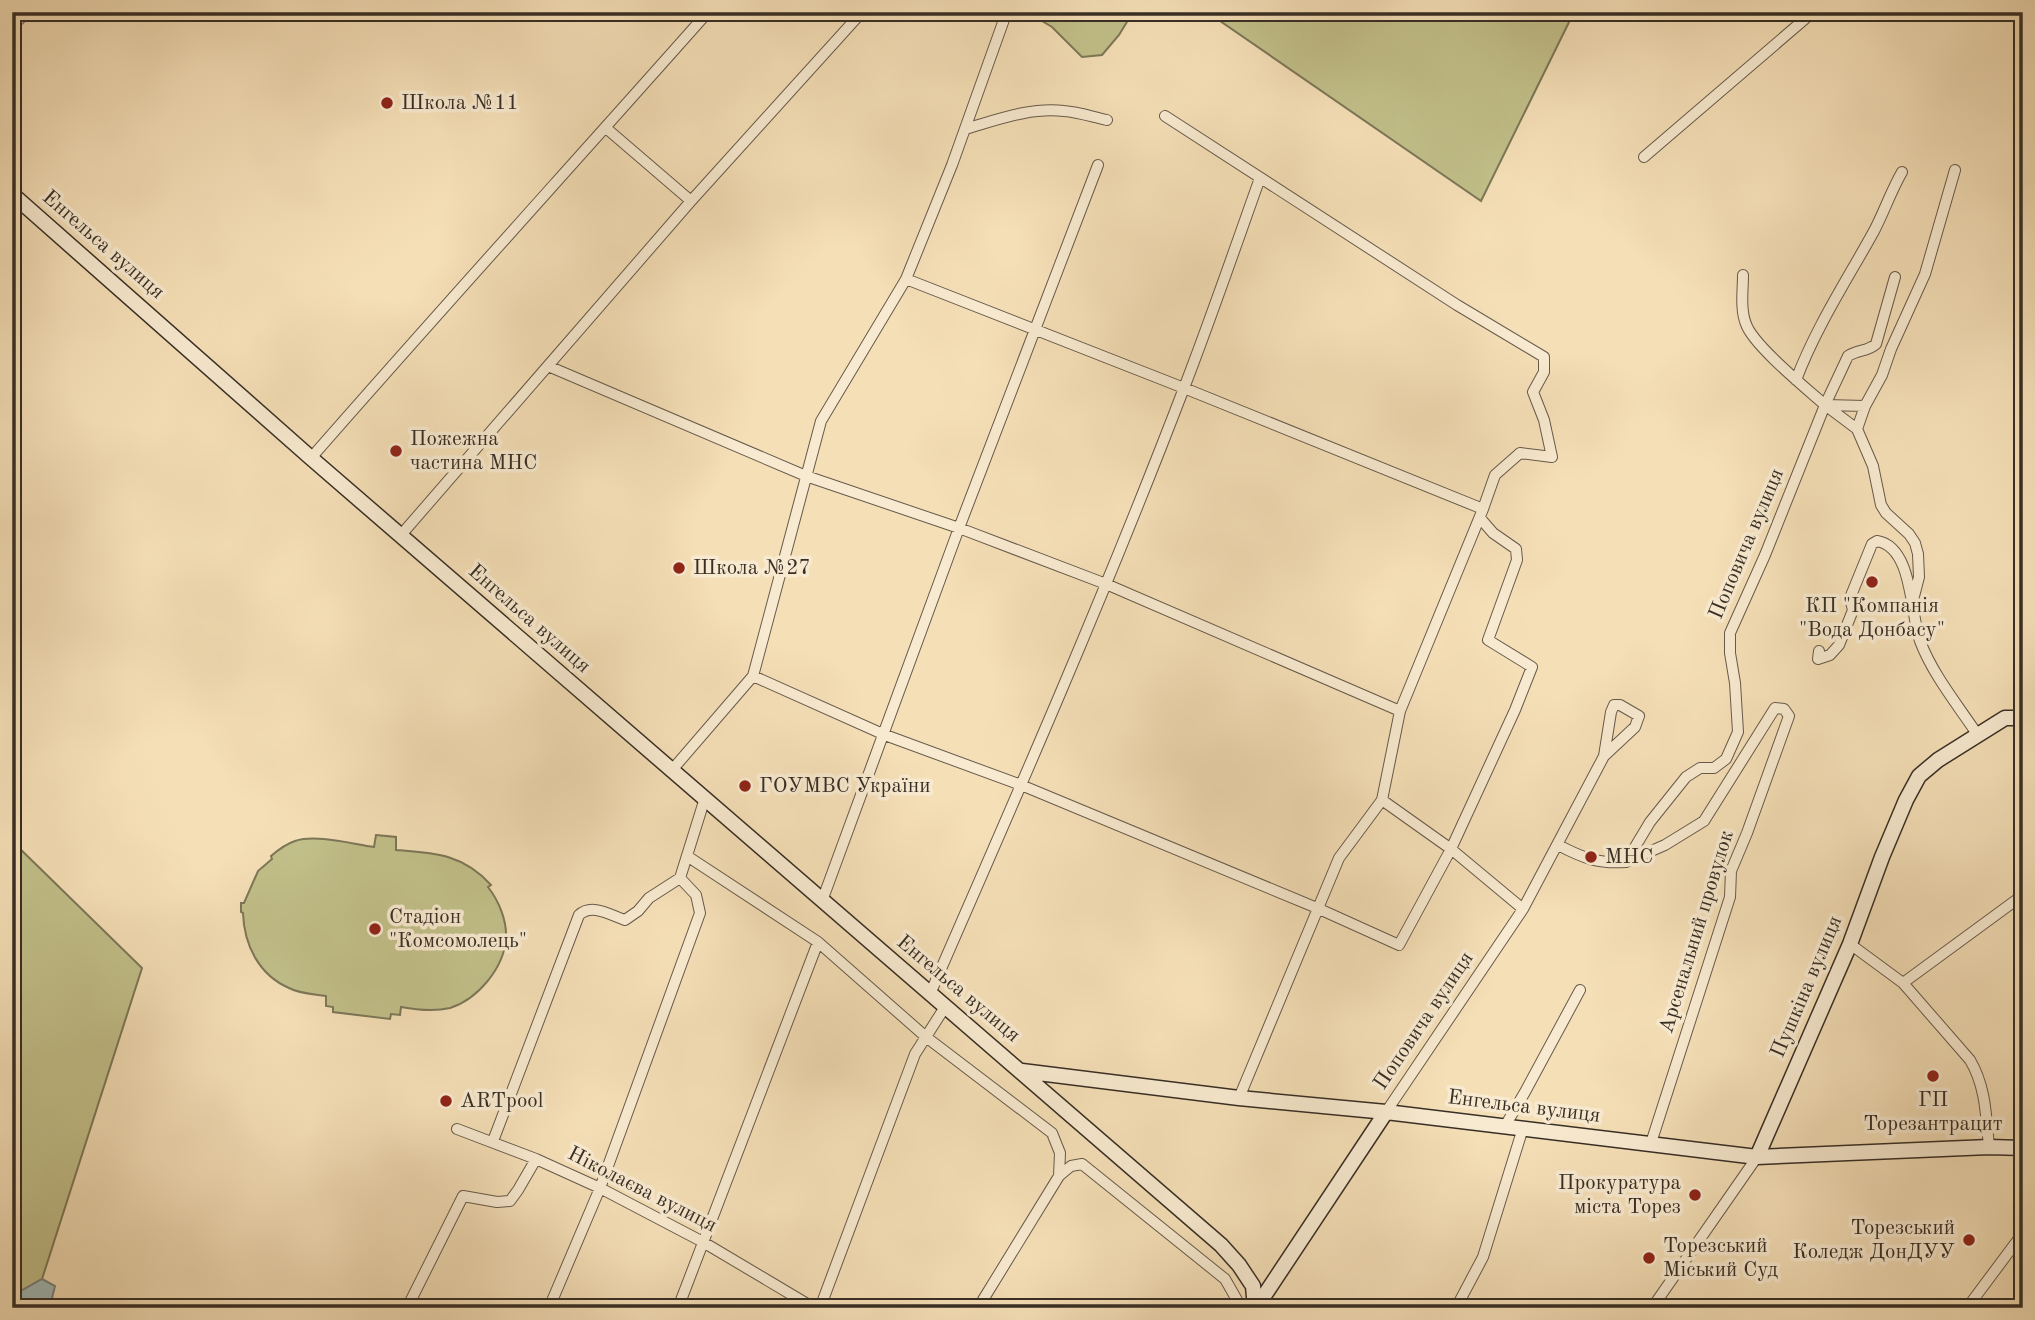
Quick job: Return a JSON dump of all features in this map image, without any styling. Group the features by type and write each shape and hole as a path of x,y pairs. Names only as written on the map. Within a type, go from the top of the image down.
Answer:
{"street":[{"path":"12,26 27,12"},
{"path":"311,458 454,294 708,12"},
{"path":"401,535 691,201 862,12"},
{"path":"1644,158 1813,12"},
{"path":"672,770 752,676 821,421 906,279 965,130 1006,14"},
{"path":"965,130 1038,110 1065,111 1108,120"},
{"path":"1164,116 1457,305 1544,357 1544,372 1533,392 1544,420 1552,457 1520,453 1495,474 1482,513 1400,711 1382,800 1339,858 1239,1098"},
{"path":"606,128 691,201"},
{"path":"822,901 959,528 1098,164"},
{"path":"1857,429 1925,274 1955,170"},
{"path":"1796,380 1814,339 1882,216 1902,172"},
{"path":"930,994 1105,584 1184,388 1261,178"},
{"name":"Енгельса вулиця","path":"12,194 311,458 1221,1245 1240,1265 1253,1286 1255,1308"},
{"path":"1743,275 1742,300 1746,325 1762,346 1796,380 1857,429 1872,466 1881,505 1909,534 1918,554 1919,577 1912,604"},
{"name":"Поповича вулиця","path":"1626,862 1650,822 1686,777 1700,768 1714,768 1726,759 1738,732 1730,632 1848,356 1856,351 1869,350 1876,344 1895,277"},
{"path":"752,676 885,735 1021,785 1317,908 1399,945 1451,849 1532,667 1488,640 1517,560 1516,549 1493,533 1482,513 1184,388 906,279"},
{"path":"548,366 806,476 959,528 1105,584 1400,711"},
{"path":"1825,405 1865,406"},
{"path":"1819,651 1818,659 1830,655 1839,645 1853,610 1850,598 1872,544 1877,541 1888,545 1901,560 1906,572 1920,640 1933,668 1977,734"},
{"name":"Поповича вулиця","path":"1386,1112 1523,909 1604,756 1611,712 1614,705 1620,705 1639,716 1635,727 1604,756"},
{"name":"Арсенальний провулок","path":"1626,862 1665,845 1704,821 1775,708 1784,709 1789,716 1731,871 1730,897 1651,1143"},
{"name":"Пушкіна вулиця","path":"1652,1308 1757,1157 1850,944 1906,800 1919,776 1938,760 2005,718 2023,718"},
{"path":"493,1141 579,915 585,910 593,909 625,920 638,911 649,898 680,878 705,798"},
{"path":"1382,800 1451,849 1523,909"},
{"path":"1558,845 1586,859 1608,863 1626,862"},
{"path":"687,856 818,942 926,1037 1052,1133 1060,1153 1059,1176"},
{"path":"549,1308 600,1188 700,913 696,895 680,878"},
{"path":"1903,983 2023,895"},
{"path":"678,1308 818,942"},
{"path":"1850,944 1903,983 1970,1060 1983,1091 1989,1147"},
{"path":"1505,1126 1580,990"},
{"path":"820,1308 915,1054 945,1007"},
{"name":"Енгельса вулиця","path":"1022,1071 1757,1157 1989,1147 2023,1148"},
{"path":"1255,1308 1386,1112"},
{"path":"1456,1308 1483,1256 1522,1128"},
{"path":"457,1129 536,1158"},
{"name":"Ніколаєва вулиця","path":"407,1308 463,1196 497,1202 510,1201 536,1158 704,1242 814,1308"},
{"path":"978,1308 1059,1176 1071,1166 1083,1164 1224,1279 1237,1300 1237,1308"},
{"path":"1968,1308 2023,1233"}],"shaded area":[{"path":"1027,12 1133,12 1102,55 1082,57 1052,27"},
{"path":"1207,12 1574,12 1481,201"},
{"name":"Стадіон \"Комсомолець\"","path":"376,835 396,837 396,850 436,854 459,861 491,885 488,887 504,918 504,949 488,981 460,1004 437,1010 401,1007 400,1015 391,1014 390,1019 333,1012 333,1007 326,1006 326,996 289,988 269,975 255,958 246,936 241,903 244,903 258,871 272,859 271,856 288,844 304,839 323,839 374,847"},
{"path":"12,841 142,968 42,1279 12,1296"}],"water":[{"path":"42,1279 55,1286 52,1298 70,1308 12,1308 12,1296"}],"place":[{"name":"Школа №11","path":"387,103"},
{"name":"Пожежна частина МНС","path":"396,451"},
{"name":"Школа №27","path":"679,568"},
{"name":"КП \"Компанія \"Вода Донбасу\"","path":"1872,582"},
{"name":"ГОУМВС України","path":"745,786"},
{"name":"МНС","path":"1591,857"},
{"name":"Стадіон \"Комсомолець\"","path":"375,929"},
{"name":"ГП Торезантрацит","path":"1933,1076"},
{"name":"ARTpool","path":"446,1101"},
{"name":"Прокуратура міста Торез","path":"1695,1195"},
{"name":"Торезський Коледж ДонДУУ","path":"1969,1240"},
{"name":"Торезський Міський Суд","path":"1649,1258"}]}
